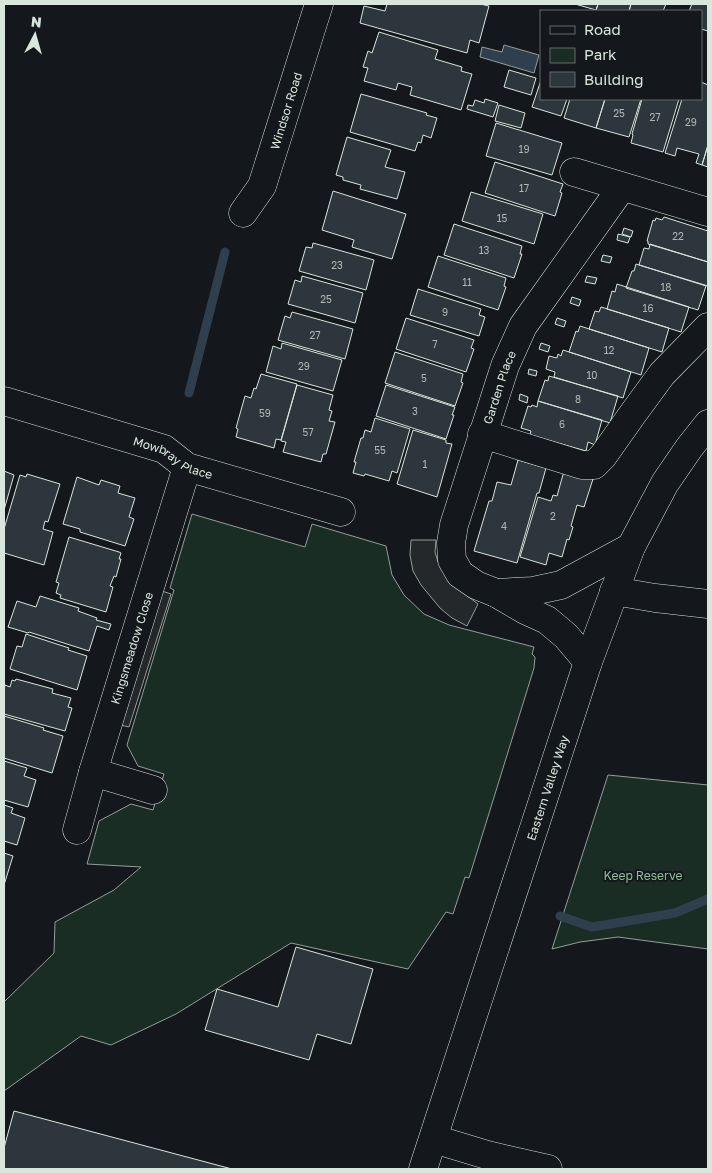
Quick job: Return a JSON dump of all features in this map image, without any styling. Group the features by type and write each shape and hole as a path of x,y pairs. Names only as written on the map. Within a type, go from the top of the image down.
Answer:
{"street":[{"name":"Windsor Road","path":"243,213 262,186 319,4"},
{"path":"574,172 708,212"},
{"name":"Garden Place","path":"588,662 566,636 547,620 496,593 476,585 460,574 452,560 451,543 454,525 482,434 505,366 523,326 622,187"},
{"path":"482,434 582,465 594,465 603,456 662,374 708,327"},
{"name":"Mowbray Place","path":"4,401 164,449 187,467 341,512"},
{"name":"Eastern Valley Way","path":"424,1169 588,662 614,590 631,547 665,484 708,424"},
{"name":"Kingsmeadow Close","path":"77,830 93,772 187,467"},
{"name":"Garden Place","path":"496,593 533,591 561,586 631,547"},
{"path":"614,590 655,598 708,604"},
{"path":"93,772 153,790"},
{"path":"434,1139 486,1155 548,1169"}],"green space":[{"path":"192,514 305,547 312,524 386,546 392,575 404,595 424,614 449,625 534,647 532,654 535,657 534,668 469,878 465,877 453,914 446,912 408,969 291,943 176,1014 111,1045 81,1036 4,1091 4,1002 54,953 55,922 114,890 141,867 87,864 99,821 131,804 153,810 164,774 138,766 127,745 174,590 170,588"},
{"name":"Keep Reserve","path":"608,775 708,785 708,949 618,937 580,942 552,949"}],"shaded area":[{"path":"411,540 436,540 435,552 444,572 458,589 478,604 467,626 452,618 440,608 421,585 413,571 410,555"},
{"path":"162,591 171,594 129,727 120,725"}],"water":[{"path":"504,45 539,55 534,73 480,57 482,47 502,52"}],"building":[{"path":"387,4 480,4 489,6 479,43 470,40 467,53 360,23 364,6 385,11"},
{"path":"575,4 598,4 596,10"},
{"path":"598,4 631,4 629,10 596,10"},
{"path":"631,4 666,4 663,10 629,10"},
{"path":"692,4 708,4 708,31 702,29 702,10 689,10"},
{"path":"379,32 438,50 435,59 462,67 461,71 472,74 461,110 410,95 412,87 398,83 396,90 364,81 368,68 363,67 368,51 372,53"},
{"path":"509,70 536,78 531,95 504,87"},
{"path":"702,82 708,85 708,145 702,165 696,163 699,154 677,148 675,156 665,153 682,100 702,100"},
{"path":"540,83 540,100 567,100 561,116 532,107"},
{"path":"361,94 427,113 426,115 437,118 431,138 423,135 421,143 418,142 415,151 350,132"},
{"path":"485,99 498,103 493,117 467,109 468,105 473,106 475,100 484,103"},
{"path":"570,100 605,100 596,128 564,118"},
{"path":"605,100 641,100 629,137 596,128"},
{"path":"642,100 679,100 663,152 631,143"},
{"path":"499,105 525,113 521,128 495,121"},
{"path":"496,123 562,143 552,175 486,156"},
{"path":"347,137 391,150 385,167 405,172 397,199 360,189 361,185 343,180 343,177 336,175"},
{"path":"708,145 708,167 702,165"},
{"path":"495,162 563,184 555,216 485,193"},
{"path":"333,191 406,214 392,259 352,247 354,240 322,230"},
{"path":"471,192 543,214 534,244 462,221"},
{"path":"664,217 708,231 708,262 648,244 647,241 653,220 655,221 656,218 662,220"},
{"path":"454,224 522,246 520,254 522,254 514,278 444,255"},
{"path":"624,228 633,231 631,237 622,234"},
{"path":"618,234 630,237 628,243 617,240"},
{"path":"313,243 374,260 366,290 299,271 306,247 312,248"},
{"path":"650,244 708,262 708,286 639,265 644,248 649,249"},
{"path":"603,255 612,257 610,263 601,261"},
{"path":"438,256 506,278 504,286 506,287 498,310 428,287"},
{"path":"636,264 706,286 698,310 626,288"},
{"path":"302,276 363,293 355,323 288,304 295,280 301,282"},
{"path":"587,276 597,278 595,284 585,282"},
{"path":"617,284 689,307 681,332 607,309 612,291 615,292"},
{"path":"418,289 481,309 479,315 485,317 479,336 410,315"},
{"path":"572,297 581,300 579,306 570,303"},
{"path":"601,307 669,328 662,352 589,329 595,311 599,312"},
{"path":"292,312 353,329 345,359 278,340 285,316 290,318"},
{"path":"406,318 474,340 471,348 474,349 466,372 396,349"},
{"path":"557,318 566,321 564,327 555,324"},
{"path":"580,326 649,348 641,375 569,352 576,331 578,332"},
{"path":"282,343 342,360 333,391 266,372 273,346 281,349"},
{"path":"541,343 550,346 548,352 539,349"},
{"path":"563,350 631,372 623,398 554,377 555,372 546,369 549,356 557,358 558,354 561,356"},
{"path":"395,352 463,374 461,382 463,383 455,406 385,383"},
{"path":"529,369 537,371 536,376 528,374"},
{"path":"261,374 297,384 281,440 276,439 274,448 236,437 238,429 236,428 245,396 251,398"},
{"path":"549,376 618,396 610,423 538,401 545,380 548,381"},
{"path":"297,385 333,395 329,410 332,411 329,421 335,422 326,454 323,454 321,462 283,452 286,442 281,441"},
{"path":"386,385 455,407 446,439 376,416"},
{"path":"520,394 528,397 527,403 519,400"},
{"path":"538,401 602,420 595,445 588,442 586,451 530,435 531,431 521,428 528,406 537,407"},
{"path":"375,418 410,429 397,473 392,471 389,481 365,474 364,476 353,473 361,438 363,438 365,430 371,432"},
{"path":"413,430 446,440 446,443 452,444 437,497 397,484"},
{"path":"518,460 546,468 517,563 474,551 489,501 492,501 497,482 511,485"},
{"path":"4,471 14,475 4,510"},
{"path":"564,471 593,479 584,507 577,505 571,526 573,527 569,540 567,539 562,557 549,553 546,565 520,557 538,497 551,501 553,495 557,496"},
{"path":"27,474 60,484 48,522 45,521 43,529 53,532 44,565 4,553 4,529 20,475 26,477"},
{"path":"77,477 99,485 101,480 120,486 118,493 135,498 129,517 134,519 125,546 80,532 80,529 63,524"},
{"path":"69,537 121,553 116,577 114,576 110,586 113,587 106,612 60,598 61,595 56,593 59,583 56,582"},
{"path":"40,596 79,608 78,611 97,618 96,620 111,624 109,630 97,626 89,651 8,627 17,601 36,607"},
{"path":"26,634 87,656 77,690 10,669 17,646 22,647"},
{"path":"16,679 53,689 52,693 71,698 68,707 72,708 65,731 4,714 5,685 10,687 12,680 15,681"},
{"path":"4,716 63,736 52,773 4,758"},
{"path":"4,761 27,768 24,776 36,780 28,807 4,800"},
{"path":"4,805 13,808 11,813 25,818 17,845 4,841"},
{"path":"4,853 13,856 4,885"},
{"path":"296,947 373,969 351,1044 317,1034 309,1060 205,1030 217,989 278,1007"},
{"path":"14,1111 232,1169 4,1169 4,1148"}],"waterway":[{"path":"189,393 225,252"},
{"path":"560,916 592,927 675,913 708,899"}]}
